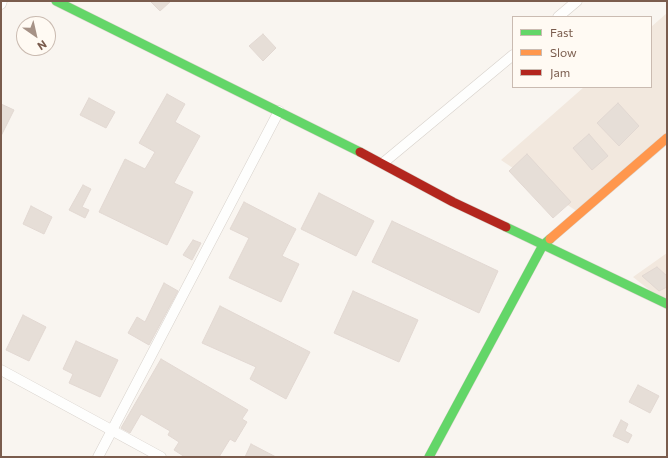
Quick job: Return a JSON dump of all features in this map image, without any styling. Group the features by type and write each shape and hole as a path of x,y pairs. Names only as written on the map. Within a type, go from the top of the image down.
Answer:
{"street":[{"path":"56,1 383,163 453,202 667,304"},
{"path":"559,16 577,1"},
{"path":"383,163 512,56"},
{"path":"98,457 279,111"},
{"path":"429,457 543,245 667,138"},
{"path":"1,370 161,457"}],"shaded area":[{"path":"667,13 667,141 578,212 501,160 583,88 652,88 652,26"},
{"path":"667,253 667,304 633,277"}],"building":[{"path":"150,1 171,1 160,11"},
{"path":"263,34 276,48 263,61 249,46"},
{"path":"167,94 185,104 175,122 200,136 174,183 193,192 167,245 99,212 125,159 145,169 155,152 139,143"},
{"path":"89,98 115,112 106,128 80,115"},
{"path":"618,103 639,126 619,146 597,123"},
{"path":"1,104 14,110 1,136"},
{"path":"589,134 608,156 592,170 573,148"},
{"path":"527,154 571,202 553,218 509,171"},
{"path":"83,185 91,189 82,207 89,210 85,218 69,210"},
{"path":"319,193 374,221 356,256 301,229"},
{"path":"244,202 296,229 282,256 299,264 281,302 229,278 249,238 230,229"},
{"path":"31,206 52,217 44,234 23,224"},
{"path":"392,221 498,271 479,313 372,262"},
{"path":"193,240 201,243 192,260 183,255"},
{"path":"657,267 667,276 667,287 659,291 642,276"},
{"path":"164,283 178,291 149,345 128,333 137,317 145,322"},
{"path":"353,291 418,320 399,362 334,333"},
{"path":"220,306 310,352 286,399 250,379 256,367 202,343"},
{"path":"23,315 46,327 29,361 6,350"},
{"path":"76,341 118,360 100,397 69,383 73,374 63,369"},
{"path":"161,359 248,410 242,419 247,422 235,442 230,439 219,457 185,457 174,450 179,442 168,435 170,431 141,414 130,433 121,428"},
{"path":"638,385 659,396 650,413 629,402"},
{"path":"621,420 628,424 625,431 632,435 628,443 613,436"},
{"path":"251,444 276,457 245,457"}],"traffic: fast":[{"path":"56,1 360,152"},
{"path":"506,227 667,304"},
{"path":"429,457 543,245 550,239"}],"traffic: slow":[{"path":"550,239 667,138"}],"traffic: jam":[{"path":"360,152 453,202 506,227"}]}
